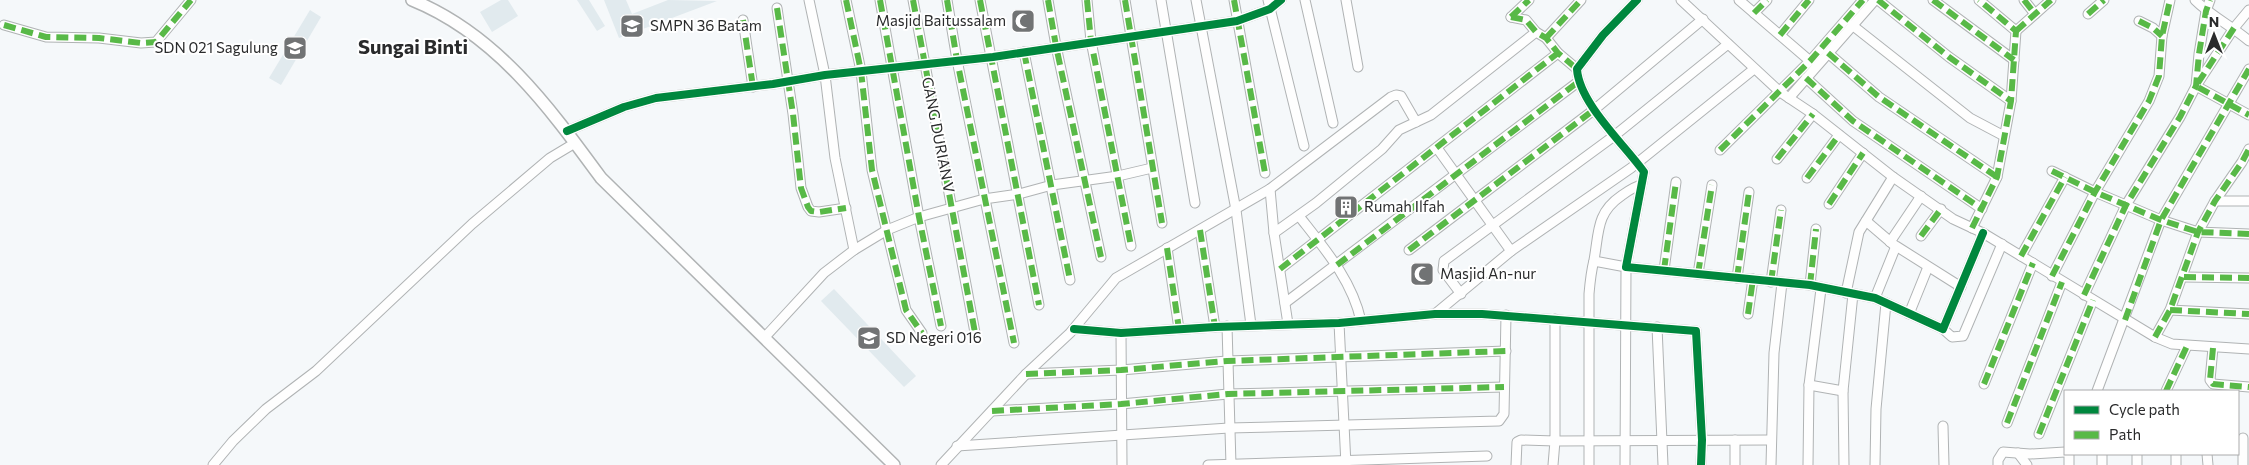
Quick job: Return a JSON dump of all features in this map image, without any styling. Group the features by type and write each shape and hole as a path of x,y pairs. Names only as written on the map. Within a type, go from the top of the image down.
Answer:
{"street":[{"path":"4,25 46,37 99,38 142,43 156,42 191,0"},
{"path":"412,0 445,16 477,36 521,76 601,178 894,465"},
{"path":"809,0 825,75 835,158 854,250"},
{"path":"846,0 861,71 872,170 906,310 922,333"},
{"path":"880,0 919,217 941,326"},
{"name":"GANG DURIAN V","path":"913,0 976,338"},
{"path":"947,0 984,199 1014,343"},
{"path":"980,0 993,57 1039,305"},
{"path":"1048,0 1101,258"},
{"path":"1088,0 1092,41 1131,246"},
{"path":"1125,0 1129,36 1162,223"},
{"path":"1161,0 1195,203"},
{"path":"1196,0 1236,210 1251,325"},
{"path":"1234,0 1266,173"},
{"path":"566,131 624,107 656,98 753,87 825,75 993,57 1056,46 1238,21 1269,4 1281,0"},
{"path":"1305,0 1333,123"},
{"path":"1346,0 1358,67"},
{"path":"1529,0 1511,17 1526,20 1536,32 1546,38 1558,53 1577,69"},
{"path":"1546,38 1581,0"},
{"path":"1625,465 1626,267 1644,172 1595,110 1578,82 1577,69 1602,35 1637,0"},
{"path":"1681,0 1780,92 1813,114 1893,177 1953,219 2002,244 2154,338 2172,344 2187,346 2249,349"},
{"path":"1739,0 1810,62"},
{"path":"1754,13 1767,0"},
{"path":"1780,36 1809,0"},
{"path":"1720,150 1810,62 1863,0"},
{"path":"1789,98 1876,0 1949,57 2011,101"},
{"path":"1933,0 2014,60"},
{"path":"1980,0 2016,30"},
{"path":"2024,0 2035,14"},
{"path":"1972,228 1997,177 2011,101 2016,30 2051,0"},
{"path":"2088,14 2104,0"},
{"path":"2052,276 2095,192 2149,101 2159,76 2162,36 2170,0"},
{"path":"2195,0 2206,11 2234,28 2249,41"},
{"path":"2196,86 2206,11 2210,0"},
{"path":"1269,4 1304,146"},
{"path":"777,8 789,82 800,182 808,207 811,211 819,212 846,208"},
{"path":"2084,295 2126,205 2180,117 2196,86 2234,28 2249,10"},
{"path":"1409,250 1595,110 1703,19"},
{"path":"744,20 753,87"},
{"path":"2139,21 2153,28 2162,36"},
{"path":"1852,26 1970,118 2004,136"},
{"path":"1274,233 1299,216 1382,149 1398,130 1431,115 1536,32"},
{"path":"1461,294 1444,270 1444,261 1614,136 1728,44"},
{"path":"1024,52 1070,280"},
{"path":"1280,269 1558,53"},
{"path":"1828,53 1878,97 1997,177"},
{"path":"1435,314 1511,251 1637,162 1754,68"},
{"path":"2097,390 2161,220 2249,69"},
{"path":"1806,78 1854,121 1982,209"},
{"path":"1285,303 1578,82"},
{"path":"2196,86 2249,115"},
{"path":"941,465 1026,374 1074,328 1116,278 1270,189 1391,97 1401,96 1416,122"},
{"path":"1777,159 1813,114"},
{"path":"1807,178 1839,134"},
{"path":"213,465 233,441 266,409 316,370 472,224 550,158 575,143"},
{"path":"1437,148 1511,251"},
{"path":"2154,338 2170,310 2184,277 2198,232 2215,201 2249,149"},
{"path":"1829,204 1863,153"},
{"path":"765,338 824,273 854,250 887,230 919,217 984,199 1019,194 1052,184 1118,176 1152,168"},
{"path":"2052,171 2095,192 2161,220 2198,232 2249,234"},
{"path":"1844,465 1843,391 1850,294 1859,232 1893,177"},
{"path":"2021,256 2065,178"},
{"path":"1664,270 1676,182"},
{"path":"1698,274 1712,184"},
{"path":"1589,465 1591,440 1590,271 1594,261 1601,218 1612,202 1633,187 1641,185"},
{"path":"1270,189 1274,233 1288,324"},
{"path":"1737,278 1749,192"},
{"path":"1875,298 1893,244 1921,196"},
{"path":"2215,201 2249,201"},
{"path":"1922,236 1941,209"},
{"path":"1771,282 1781,210"},
{"path":"1299,216 1337,265 1358,308 1361,321"},
{"path":"1866,221 1893,244 1961,287"},
{"path":"1810,285 1816,229"},
{"path":"1200,230 1215,326"},
{"path":"1943,329 1983,233"},
{"path":"1594,261 1626,267 1810,285 1822,289 1875,298 1943,329 1952,337 1963,336 2002,244"},
{"path":"1166,248 1179,329"},
{"path":"1984,384 2033,264"},
{"path":"1910,314 1928,267"},
{"path":"2184,277 2249,278"},
{"path":"1748,314 1753,279"},
{"path":"2007,423 2062,282"},
{"path":"1770,465 1774,353 1782,283"},
{"path":"1808,465 1809,385 1822,289"},
{"path":"2039,434 2093,300"},
{"path":"1875,465 1876,410 1886,303"},
{"path":"2170,310 2249,314"},
{"path":"1074,328 1121,333 1215,326 1339,323 1435,314 1506,315 1696,332 1702,440 1701,465"},
{"path":"957,446 1229,428 1498,421 1504,414 1506,315"},
{"path":"1553,465 1555,440 1555,319"},
{"path":"1339,323 1344,390 1346,462"},
{"path":"1227,326 1231,464"},
{"path":"1657,328 1663,465"},
{"path":"1121,333 1122,465"},
{"path":"2166,390 2187,346"},
{"path":"2213,348 2210,380 2213,384 2249,387"},
{"path":"1026,374 1121,370 1227,360 1506,351"},
{"path":"1809,385 1843,391"},
{"path":"992,411 1121,404 1228,394 1504,387"},
{"path":"1943,426 1944,465"},
{"path":"2243,438 2244,465"},
{"path":"1516,465 1518,442 1521,440 1770,440"},
{"path":"1735,440 1735,465"},
{"path":"1998,465 1998,460 2003,452 2064,452"},
{"path":"2018,453 2028,465"},
{"path":"1208,465 1486,456"}],"shaded area":[{"path":"501,0 508,0 518,16 492,32 480,12"},
{"path":"577,0 589,0 605,26 597,31"},
{"name":"SMPN 36 Batam","path":"604,0 626,0 632,14 668,0 717,1 619,38"},
{"name":"SDN 021 Sagulung","path":"310,10 321,17 281,85 269,78"},
{"name":"SD Negeri 016","path":"834,289 916,376 904,387 821,301"}],"marked path":[{"path":"4,25 46,37 99,38 141,43 156,42 191,0"},
{"path":"846,0 861,71 872,170 906,310 922,333"},
{"path":"880,0 919,217 941,326"},
{"path":"913,0 976,338"},
{"path":"947,0 957,60 1014,343"},
{"path":"980,0 1039,305"},
{"path":"1048,0 1101,257"},
{"path":"1087,0 1091,41 1131,246"},
{"path":"1125,0 1162,223"},
{"path":"1234,0 1265,173"},
{"path":"1511,17 1529,0"},
{"path":"1546,38 1581,0"},
{"path":"1754,13 1767,0"},
{"path":"1780,35 1809,0"},
{"path":"1720,150 1810,61 1863,0"},
{"path":"1878,0 1949,57 2011,101"},
{"path":"1933,0 2014,60"},
{"path":"1972,228 1997,177 2011,101 2016,31 1979,0"},
{"path":"2024,0 2035,14"},
{"path":"2016,31 2051,0"},
{"path":"2088,14 2104,0"},
{"path":"2052,276 2095,192 2149,101 2159,76 2162,36 2170,0"},
{"path":"2084,295 2126,205 2180,117 2196,86 2199,54 2206,11 2210,0"},
{"path":"777,8 793,114 801,188 811,211 819,212 846,208"},
{"path":"1511,17 1526,20 1536,32 1546,38 1558,53 1577,69"},
{"path":"743,20 753,87"},
{"path":"2139,21 2153,28 2162,36"},
{"path":"2234,28 2196,86 2249,115"},
{"path":"1024,52 1070,280"},
{"path":"1280,269 1558,53"},
{"path":"1828,53 1879,97 1997,177"},
{"path":"2125,320 2161,220 2249,69"},
{"path":"1806,78 1853,121 1982,209"},
{"path":"1337,265 1578,82"},
{"path":"1409,250 1595,109"},
{"path":"1777,159 1813,114"},
{"path":"1807,178 1839,135"},
{"path":"2155,337 2170,310 2198,232 2215,201 2249,149"},
{"path":"1829,204 1863,153"},
{"path":"2052,171 2095,192 2161,220 2198,232 2249,234"},
{"path":"2021,256 2065,177"},
{"path":"1664,270 1676,182"},
{"path":"1698,274 1712,185"},
{"path":"1737,278 1749,192"},
{"path":"1921,236 1941,209"},
{"path":"1771,282 1781,210"},
{"path":"1810,285 1816,229"},
{"path":"1200,230 1215,327"},
{"path":"1167,248 1179,329"},
{"path":"1984,384 2033,263"},
{"path":"2184,277 2249,278"},
{"path":"1748,314 1753,279"},
{"path":"2007,423 2062,282"},
{"path":"2039,434 2093,300"},
{"path":"2170,310 2249,314"},
{"path":"2166,390 2187,346"},
{"path":"2213,348 2210,380 2213,384 2249,387"},
{"path":"1026,374 1121,370 1227,361 1506,351"},
{"path":"992,411 1121,404 1228,394 1504,387"}],"cycle path":[{"path":"567,131 624,107 656,98 773,84 825,75 993,57 1237,21 1270,9 1281,0"},
{"path":"1637,0 1603,35 1577,69 1580,82 1594,109 1644,172 1626,267 1810,285 1875,298 1943,329 1983,233"},
{"path":"1074,329 1121,333 1215,327 1339,323 1435,314 1482,314 1696,331 1702,440 1701,465"}],"place":[{"name":"Masjid Baitussalam","path":"1023,21"},
{"name":"SMPN 36 Batam","path":"632,26"},
{"name":"SDN 021 Sagulung","path":"295,48"},
{"name":"Rumah Ilfah","path":"1346,207"},
{"name":"Masjid An-nur","path":"1422,274"},
{"name":"SD Negeri 016","path":"869,338"}],"district":[{"name":"Sungai Binti","path":"413,47"}]}
